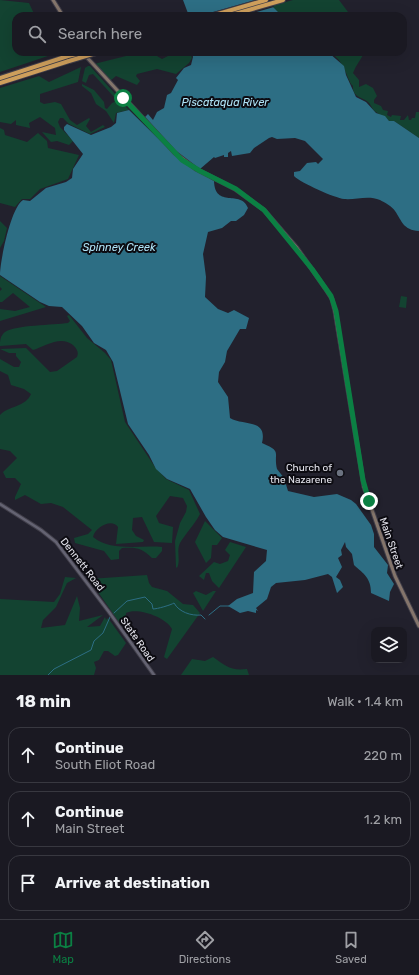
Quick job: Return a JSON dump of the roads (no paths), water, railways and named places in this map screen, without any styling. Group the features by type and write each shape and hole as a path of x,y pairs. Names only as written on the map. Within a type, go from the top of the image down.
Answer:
{"highway":[{"path":"225,12 266,0"},
{"path":"242,12 283,0"},
{"path":"0,83 72,56"},
{"path":"0,78 86,56"}],"main road":[{"path":"53,0 60,12"},
{"name":"Main Street","path":"87,56 174,153 196,169 233,188 261,208 300,252 331,296 336,311 364,487 395,576 419,626"}],"street":[{"name":"Dennett Road","path":"0,504 36,526 53,539 109,612"},
{"name":"State Road","path":"109,612 154,675"}],"water":[{"path":"183,0 266,0 278,12 188,12"},
{"name":"Piscataqua River","path":"332,56 344,66 346,75 356,97 366,102 376,113 385,116 389,121 394,121 419,138 419,231 406,227 394,209 380,200 371,198 340,198 311,186 294,176 294,172 300,171 307,163 316,162 318,164 323,159 305,141 295,138 277,139 272,137 254,148 250,153 232,156 231,151 228,153 228,157 224,157 224,155 214,157 200,169 176,151 145,117 148,114 153,120 157,112 164,108 167,95 171,93 178,80 176,78 184,68 191,65 193,57"},
{"name":"Spinney Creek","path":"129,110 181,161 214,181 215,189 219,194 223,197 240,200 245,203 248,208 244,215 236,221 231,221 222,228 208,232 203,254 206,277 205,297 218,309 228,313 234,310 249,318 246,329 240,329 227,351 225,362 219,372 218,382 228,397 230,418 258,426 263,435 262,443 273,448 276,453 277,469 284,478 288,491 314,497 337,494 351,500 356,504 371,525 374,534 374,547 388,565 387,573 394,584 390,592 389,601 371,593 368,580 354,565 352,554 346,547 345,542 341,550 342,555 338,558 342,567 336,577 340,580 343,587 337,593 332,577 328,574 305,580 276,583 271,587 267,599 256,608 258,611 256,610 256,613 248,611 240,613 228,606 237,599 253,593 254,572 266,561 267,550 223,537 215,530 206,517 190,489 167,479 156,469 149,455 128,424 113,362 106,350 94,343 82,326 62,307 49,306 40,302 0,275 2,258 10,223 19,205 23,200 30,201 46,188 66,182 72,178 73,169 83,154 64,130 64,127 67,124 91,135 111,127 116,123 117,113"}],"waterway":[{"name":"Spinney Creek","path":"114,613 127,601 145,597 152,604 153,609 174,603 182,611 193,615 201,615 205,619"},
{"name":"Spinney Creek","path":"209,615 220,606 229,606"},
{"name":"Spinney Creek","path":"48,675 54,669 91,650 94,641 103,633 110,617"}],"place":[{"name":"Church of the Nazarene","path":"340,473"}]}
